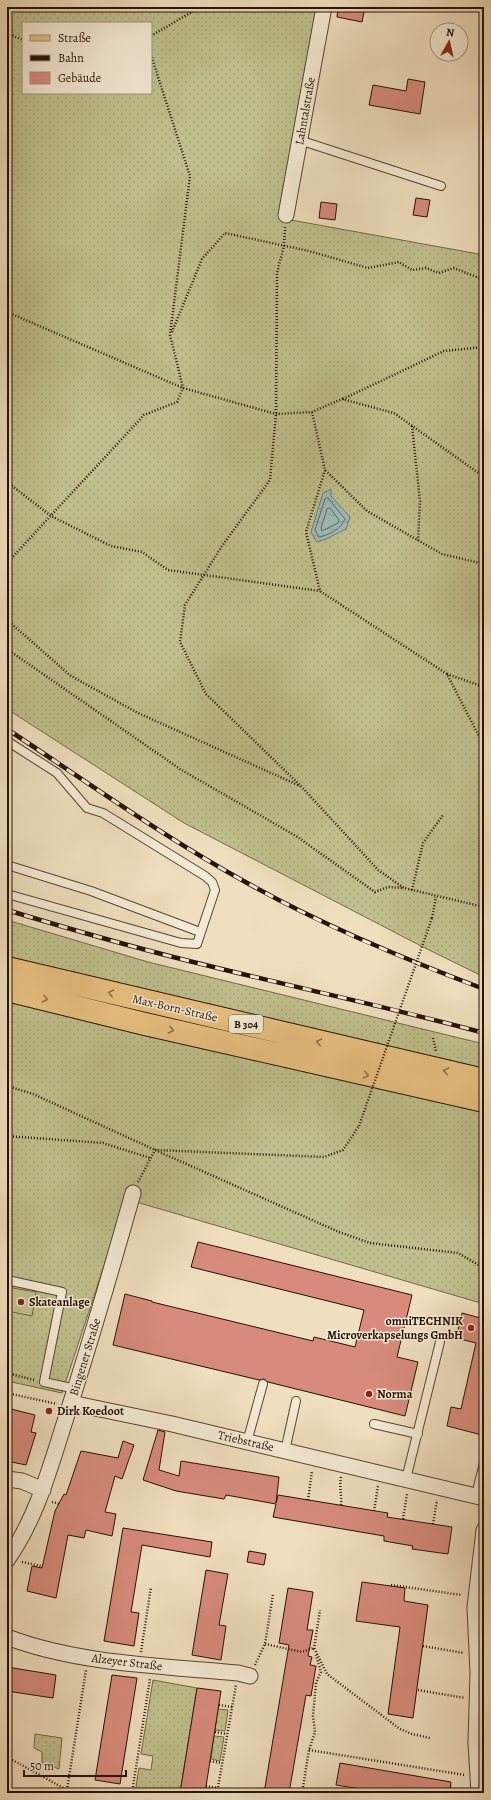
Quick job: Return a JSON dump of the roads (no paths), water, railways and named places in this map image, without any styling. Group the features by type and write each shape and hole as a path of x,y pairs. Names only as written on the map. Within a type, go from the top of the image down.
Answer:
{"main road":[{"name":"Max-Born-Straße","path":"7,968 484,1080"},
{"name":"Max-Born-Straße","path":"7,990 152,1026 484,1101"}],"street":[{"name":"Lahntalstraße","path":"286,215 324,7"},
{"name":"Bingener Straße","path":"7,1560 26,1530 43,1490 74,1396 133,1193"},
{"name":"Triebstraße","path":"74,1396 247,1442 480,1497"},
{"path":"7,1479 22,1481 43,1490"},
{"path":"479,1793 478,1777 480,1743 475,1607 484,1530"},
{"name":"Alzeyer Straße","path":"7,1637 59,1653 146,1665 244,1675"}],"lane":[{"path":"299,140 441,186"},
{"path":"7,742 57,773 87,808 103,813 174,856 212,882 215,890 197,944 181,943 7,894"},
{"path":"7,865 91,891 200,932"},
{"path":"7,1280 62,1292 44,1382 74,1396"},
{"path":"408,1480 440,1342"},
{"path":"247,1442 263,1384"},
{"path":"285,1450 296,1401"},
{"path":"374,1424 418,1434"},
{"path":"480,1497 484,1463"}],"water":[{"path":"331,489 331,496 350,517 346,529 317,542 311,532 323,493"}],"railway":[{"path":"7,729 157,829 249,884 335,928 424,966 484,989"},
{"path":"7,910 163,954 484,1033"}],"place":[{"name":"Skateanlage","path":"21,1302"},
{"name":"omniTECHNIK Microverkapselungs GmbH","path":"471,1328"},
{"name":"Norma","path":"369,1394"},
{"name":"Dirk Koedoot","path":"49,1411"}]}
